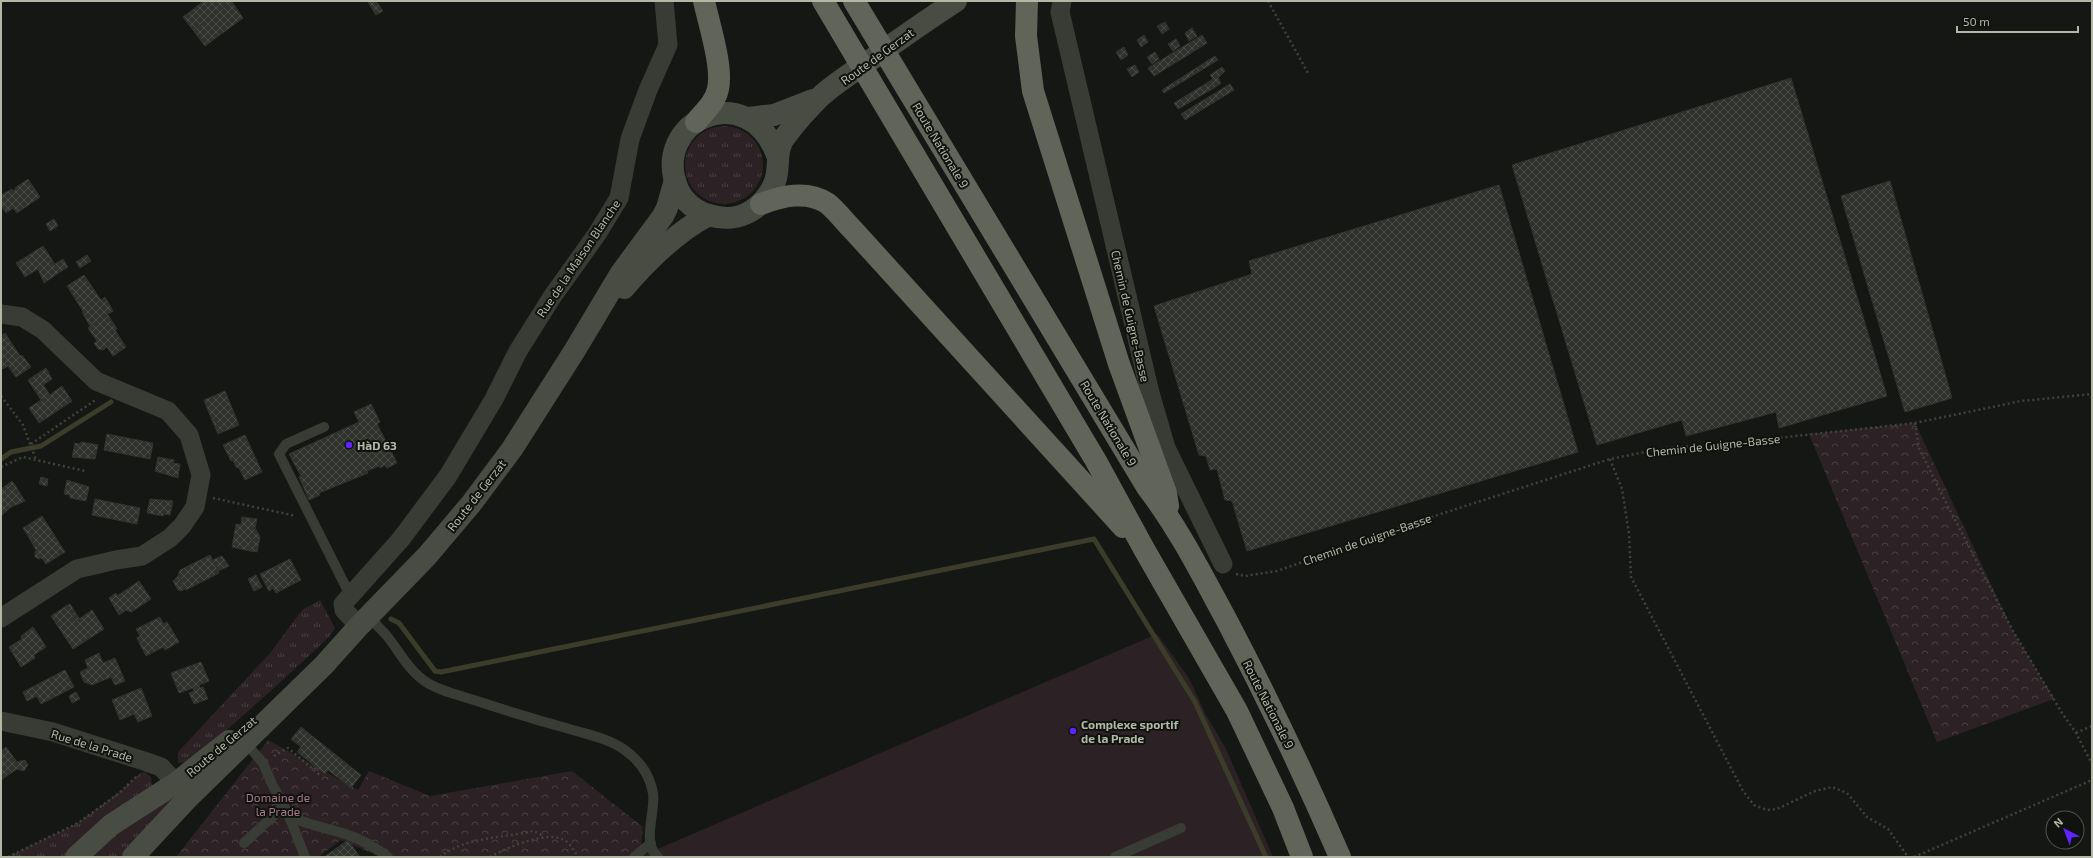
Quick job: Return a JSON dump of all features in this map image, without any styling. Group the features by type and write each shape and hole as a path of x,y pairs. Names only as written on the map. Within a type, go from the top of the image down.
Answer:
{"highway":[{"path":"696,122 712,103 718,89 715,50 704,1"},
{"path":"823,1 1088,447 1144,549 1237,710 1283,808 1302,857"},
{"name":"Route Nationale 9","path":"854,1 1147,487 1171,519 1268,699 1299,764 1340,857"},
{"path":"1027,1 1026,36 1033,91 1119,364 1166,493 1171,519"},
{"path":"761,204 786,195 806,196 826,203 853,230 1144,549"}],"main road":[{"name":"Route de Gerzat","path":"777,155 786,135 821,96 938,9 956,1"},
{"name":"Route de Gerzat","path":"749,118 774,115 821,96"},
{"path":"722,113 736,114 749,118 762,128 771,140 777,155 777,173 774,184 761,204 750,212 736,217 722,218 709,215 687,202 680,192 675,180 673,164 676,148 684,133 696,122 708,116 722,113"},
{"name":"Route de Gerzat","path":"76,857 111,825 176,783 241,738 324,665 432,550 471,504 512,449 575,350 621,273 668,208 675,180"},
{"name":"Route de Gerzat","path":"575,350 630,281 656,254 681,233 709,215"},
{"name":"Route de Gerzat","path":"133,857 241,738"}],"street":[{"name":"Rue de la Maison Blanche","path":"350,595 401,539 448,476 494,399 518,351 552,297 597,234 619,198 630,139 648,90 668,45 664,1"},
{"name":"Chemin de Guigne-Basse","path":"1062,1 1060,12 1150,393 1166,448 1223,564"},
{"path":"1,314 22,317 44,330 96,381 168,411 189,435 201,475 195,508 182,526 170,538 142,556 77,569 1,618"},
{"path":"350,595 343,604 344,610 364,621"},
{"name":"Rue de la Prade","path":"5,726 53,732 151,763 161,767 176,783"}],"lane":[{"path":"324,427 286,444 279,454 350,595"},
{"path":"364,621 414,672 426,682 449,692 509,712 602,739 619,746 631,754 643,767 650,779 654,807 650,833 651,843 653,850 658,857"},
{"path":"241,738 263,763 289,816 305,857"},
{"path":"244,843 284,806"},
{"path":"289,816 316,827 351,836 371,845 388,857"},
{"path":"1114,857 1181,828"},
{"path":"634,857 651,843"}],"path":[{"path":"1268,1 1308,73"},
{"path":"32,447 114,388"},
{"name":"Chemin de Guigne-Basse","path":"1223,564 1232,573 1244,576 1277,571 1407,525 1610,459 1665,448 1723,444 1915,423 2020,401 2092,394"},
{"path":"1,396 22,425 36,460"},
{"path":"1915,423 1919,448 1942,496 2013,631 2062,713 2076,733 2092,764"},
{"path":"1,467 23,457 85,471"},
{"path":"1610,459 1622,490 1629,534 1631,577 1743,791 1754,805 1766,810 1777,809 1815,791 1832,787 1847,793 1867,817 1888,829 1908,857"},
{"path":"197,494 311,520"},
{"path":"2076,733 2092,726"},
{"path":"263,763 288,748 321,776"},
{"path":"8,857 78,823 118,794 151,763"},
{"path":"1914,857 2092,780"},
{"path":"440,857 450,848 463,844 533,831 540,834 543,838"},
{"path":"490,857 522,844 550,837 563,840 571,845 578,857"}],"green space":[{"path":"724,126 739,129 751,138 760,150 763,165 760,180 751,192 739,201 724,204 709,201 697,192 688,180 685,165 688,150 697,138 709,129"},
{"path":"1915,423 2013,631 2054,699 1937,742 1809,434"},
{"path":"320,600 335,628 329,637 192,761 178,763 178,752 271,652 302,610"},
{"name":"Complexe sportif de la Prade","path":"1157,634 1189,678 1205,713 1226,749 1273,857 639,857"},
{"name":"Domaine de la Prade","path":"268,740 358,790 369,771 430,796 572,771 643,827 640,857 381,857 341,840 318,857 176,857"},
{"path":"145,772 151,777 152,791 69,857 7,857 76,824 121,791 139,774"},
{"path":"183,786 125,857 88,857 118,832"}],"building":[{"path":"204,1 232,2 193,30 183,17"},
{"path":"376,1 383,11 376,15 368,2"},
{"path":"232,2 243,18 205,46 193,30"},
{"path":"1165,22 1169,29 1162,34 1157,26"},
{"path":"1192,28 1197,36 1189,41 1185,33"},
{"path":"1144,35 1148,42 1141,47 1137,40"},
{"path":"1202,35 1207,43 1154,76 1148,68"},
{"path":"1176,39 1180,46 1173,51 1168,44"},
{"path":"1124,47 1128,55 1121,60 1116,52"},
{"path":"1155,52 1159,59 1152,64 1147,57"},
{"path":"1215,56 1218,60 1164,93 1162,90"},
{"path":"1135,65 1139,72 1132,77 1127,69"},
{"path":"1222,67 1225,71 1218,78 1221,83 1214,88 1210,81 1213,79 1210,75"},
{"path":"1791,78 1887,396 1779,428 1776,412 1686,436 1682,420 1597,445 1512,165"},
{"path":"1210,81 1214,88 1178,109 1174,103"},
{"path":"1230,84 1234,90 1185,120 1181,114"},
{"path":"28,179 40,197 17,213 13,208 6,213 1,205 1,195 12,189 13,191"},
{"path":"1890,181 1952,398 1905,412 1841,196"},
{"path":"1499,185 1578,452 1247,551 1232,501 1225,500 1217,469 1210,470 1206,456 1199,455 1154,306 1252,274 1249,261"},
{"path":"54,219 58,226 50,231 46,224"},
{"path":"43,246 60,272 44,283 38,269 25,277 16,263"},
{"path":"87,255 91,261 80,268 76,262"},
{"path":"63,259 68,267 60,272 55,264"},
{"path":"84,275 101,300 105,297 113,311 90,326 82,312 83,311 67,286"},
{"path":"108,315 117,329 115,330 126,347 113,356 107,347 103,350 98,349 94,343 97,341 88,328"},
{"path":"5,333 20,356 22,355 31,367 16,377 8,366 3,369 1,367 1,336"},
{"path":"46,368 52,379 43,385 50,395 59,388 69,403 39,423 29,408 41,400 28,380"},
{"path":"62,386 72,401 69,403 59,388"},
{"path":"225,391 239,425 220,433 213,414 210,415 204,400"},
{"name":"HàD 63","path":"371,404 380,422 377,424 397,463 387,468 385,465 380,468 379,466 367,471 368,473 319,493 320,495 309,500 299,477 301,476 289,454 359,422 354,412"},
{"path":"213,414 220,433 218,434 210,415"},
{"path":"107,434 153,443 150,459 104,450"},
{"path":"245,435 262,472 245,480 239,468 236,467 233,460 231,461 223,445"},
{"path":"81,442 98,445 95,459 72,457 75,443 81,444"},
{"path":"158,457 174,460 173,463 180,464 178,478 155,471"},
{"path":"41,477 48,479 47,486 39,484"},
{"path":"67,480 89,487 86,501 70,498 70,495 64,494"},
{"path":"12,481 15,485 7,490 4,487"},
{"path":"15,485 25,501 11,507 1,516 1,489 4,487 7,490"},
{"path":"95,499 140,508 137,524 92,515"},
{"path":"150,499 173,501 170,515 164,514 163,516 147,513"},
{"path":"42,516 65,552 46,564 42,558 39,559 35,557 35,552 39,548 31,535 28,536 23,528"},
{"path":"242,517 257,519 250,551 232,547 236,524 241,525"},
{"path":"255,528 260,537 257,552 250,551"},
{"path":"31,535 39,548 36,550 28,536"},
{"path":"210,555 219,573 186,590 178,575 180,570"},
{"path":"222,556 229,566 218,571 213,560"},
{"path":"290,559 301,580 276,593 273,588 269,591 260,574"},
{"path":"256,575 262,587 254,591 248,579"},
{"path":"178,576 185,589 181,591 178,590 173,581"},
{"path":"139,581 151,599 131,612 126,610 119,615 109,598 116,593 117,596"},
{"path":"70,604 79,618 76,621 66,606"},
{"path":"66,606 76,621 92,610 104,629 73,649 51,616"},
{"path":"160,617 163,624 167,622 179,642 165,650 163,647 146,656 137,638 140,636 136,629"},
{"path":"33,627 46,647 34,655 35,658 21,667 9,647 22,639 21,636"},
{"path":"99,653 103,663 115,658 125,681 115,685 111,677 92,685 84,682 80,672 88,668 85,660"},
{"path":"201,662 209,681 199,685 200,688 203,687 208,699 194,704 189,693 194,691 193,688 179,693 171,673"},
{"path":"65,670 74,687 41,704 37,696 27,701 23,692"},
{"path":"141,688 152,716 138,722 134,714 120,720 112,700"},
{"path":"76,692 80,699 72,703 69,696"},
{"path":"301,727 361,775 351,788 328,770 325,774 297,752 301,747 291,739"},
{"path":"6,747 17,762 25,760 28,765 24,771 17,769 1,780 1,751"},
{"path":"348,840 360,857 324,857"}],"waterway":[{"path":"1,459 11,452 41,446 111,402"},
{"path":"391,619 399,623 435,671 441,672 1094,539 1195,702 1266,857"}],"place":[{"name":"HàD 63","path":"349,445"},
{"name":"Complexe sportif de la Prade","path":"1073,731"}]}
